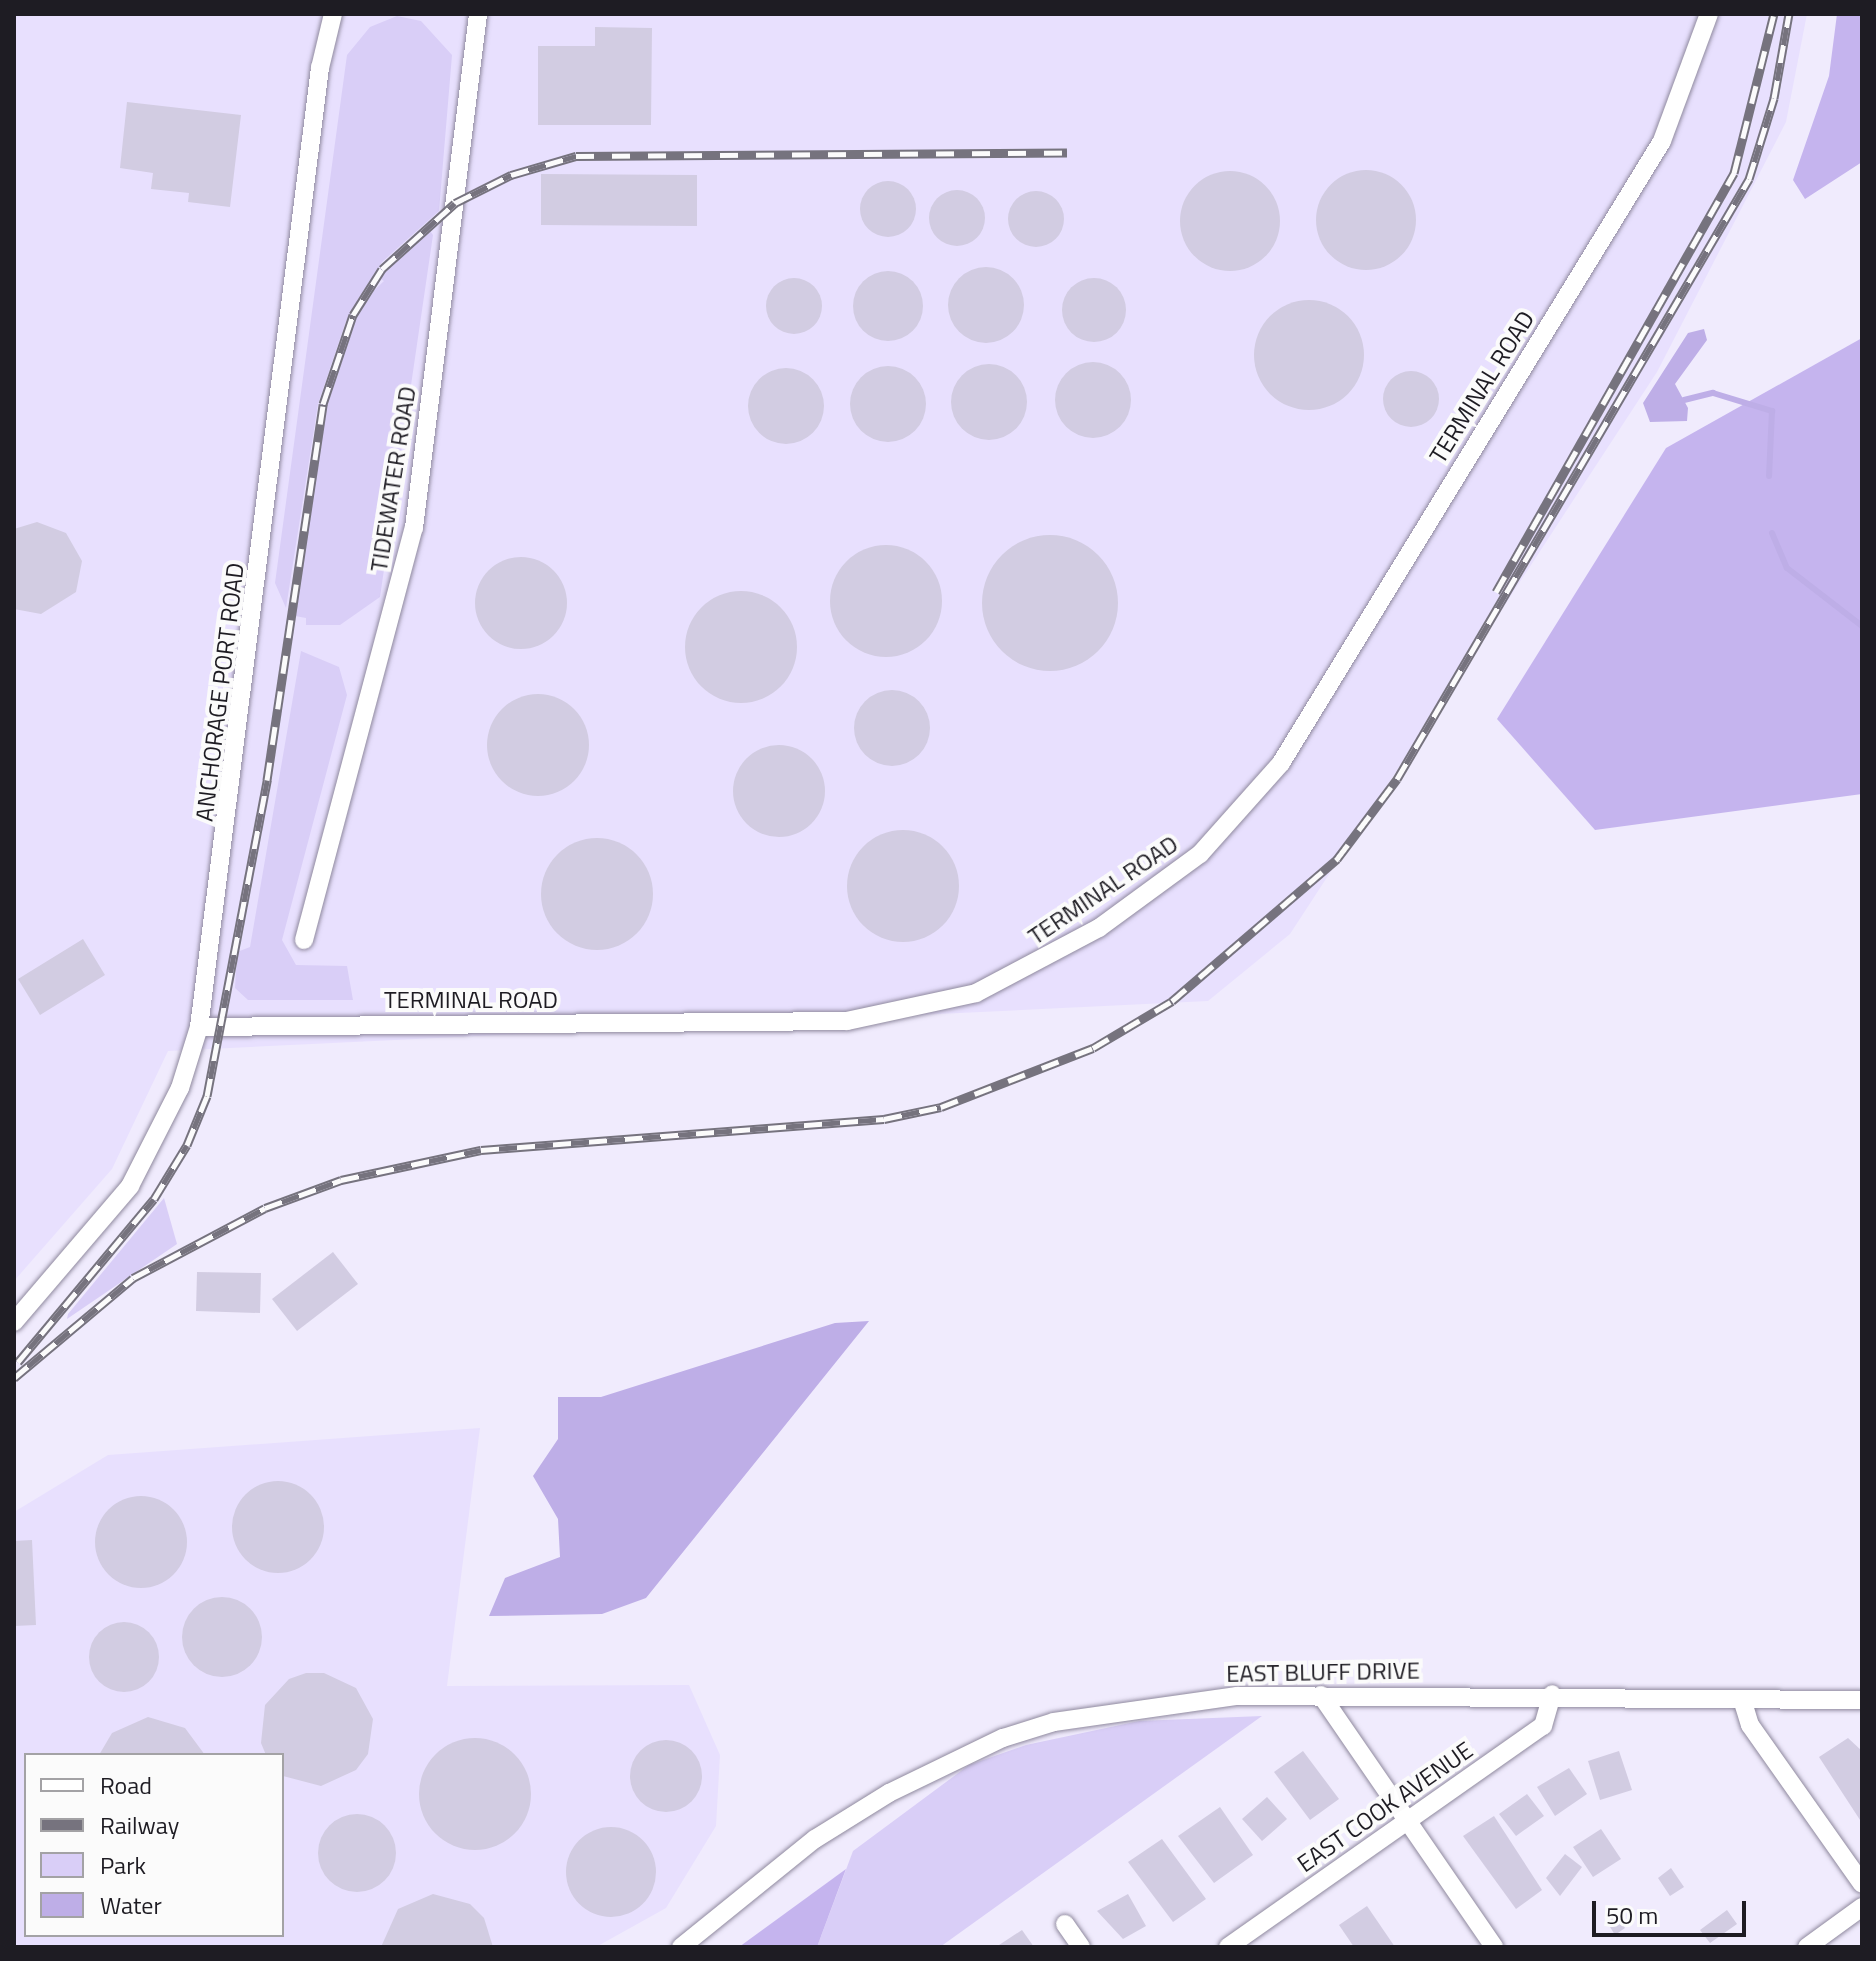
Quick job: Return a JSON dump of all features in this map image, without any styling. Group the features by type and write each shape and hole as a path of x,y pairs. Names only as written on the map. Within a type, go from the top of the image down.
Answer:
{"street":[{"name":"ANCHORAGE PORT ROAD","path":"14,1322 130,1186 180,1088 199,1027 320,68 333,14"},
{"name":"TIDEWATER ROAD","path":"304,940 414,528 478,14"},
{"name":"TERMINAL ROAD","path":"199,1027 847,1021 976,993 1125,911 1200,854 1288,752 1662,141 1709,14"},
{"name":"EAST BLUFF DRIVE","path":"681,1947 815,1839 948,1762 1054,1722 1161,1703 1321,1695 1552,1694 1862,1700"},
{"name":"EAST COOK AVENUE","path":"1228,1947 1543,1726 1552,1694"},
{"path":"1321,1695 1403,1822 1494,1947"},
{"path":"1742,1699 1750,1725 1862,1884"},
{"path":"1807,1947 1862,1907"},
{"path":"1065,1924 1081,1947"}],"shaded area":[{"path":"14,14 1807,14 1786,122 1657,372 1290,934 1208,1001 168,1051 112,1169 14,1281"},
{"path":"1837,14 1862,14 1862,162 1805,199 1793,180 1829,76"},
{"path":"1862,338 1862,794 1595,830 1497,719 1666,448"},
{"path":"480,1428 447,1686 689,1685 720,1755 716,1826 666,1908 596,1947 14,1947 14,1512 108,1455"},
{"path":"846,1869 817,1947 739,1947"}],"green space":[{"path":"397,16 421,21 452,55 439,211 382,262 346,321 318,404 286,608 275,583 347,55 370,27"},
{"path":"428,228 433,235 380,597 340,625 306,625 306,618 295,616 327,401 347,334 364,300 384,281 379,278"},
{"path":"301,651 339,667 347,695 282,940 296,965 347,966 353,1000 248,1000 235,988 237,952 250,947"},
{"path":"164,1198 177,1244 67,1319 68,1314"},
{"path":"1262,1716 940,1947 817,1947 853,1851 969,1765 1026,1745 1139,1721"}],"water":[{"path":"1704,329 1707,340 1675,384 1688,408 1687,421 1650,422 1643,403 1688,333"},
{"path":"869,1321 646,1598 602,1614 489,1616 505,1578 560,1557 558,1519 533,1476 558,1439 558,1397 601,1397 835,1323"}],"building":[{"path":"595,27 652,28 651,125 538,125 538,46 595,46"},
{"path":"127,102 241,115 230,207 188,202 189,193 151,189 153,173 120,168"},
{"path":"1366,170 1394,178 1408,192 1416,220 1408,248 1394,262 1366,270 1338,262 1324,248 1316,220 1324,192 1338,178"},
{"path":"1230,171 1258,179 1272,193 1280,221 1272,249 1258,263 1230,271 1202,263 1188,249 1180,221 1188,193 1202,179"},
{"path":"541,174 697,175 697,226 541,225"},
{"path":"888,181 908,189 916,209 908,229 888,237 868,229 860,209 868,189"},
{"path":"957,190 977,198 985,218 977,238 957,246 937,238 929,218 937,198"},
{"path":"1036,191 1056,199 1064,219 1056,239 1036,247 1016,239 1008,219 1016,199"},
{"path":"979,267 993,267 1007,273 1018,284 1024,305 1021,320 1013,332 993,343 979,343 965,337 954,326 948,312 948,298 954,284 965,273"},
{"path":"888,271 907,277 917,287 923,306 917,325 907,335 888,341 869,335 859,325 853,306 859,287 869,277"},
{"path":"794,278 814,286 822,306 814,326 794,334 774,326 766,306 774,286"},
{"path":"1094,278 1112,284 1120,292 1126,310 1120,328 1112,336 1094,342 1076,336 1068,328 1062,310 1068,292 1076,284"},
{"path":"1309,300 1330,304 1348,316 1360,334 1364,355 1360,376 1348,394 1330,406 1309,410 1288,406 1270,394 1258,376 1254,355 1258,334 1270,316 1288,304"},
{"path":"1086,362 1100,362 1114,368 1125,379 1131,400 1129,415 1120,427 1108,436 1086,438 1072,432 1061,421 1055,407 1055,393 1061,379 1072,368"},
{"path":"982,364 996,364 1010,370 1021,381 1027,402 1024,417 1016,429 996,440 982,440 968,434 957,423 951,409 951,395 957,381 968,370"},
{"path":"881,366 895,366 909,372 920,383 926,404 923,419 915,431 895,442 881,442 867,436 856,425 850,411 850,397 856,383 867,372"},
{"path":"779,368 793,368 807,374 818,385 824,406 821,421 813,433 793,444 779,444 765,438 754,427 748,413 748,399 754,385 765,374"},
{"path":"1411,371 1431,379 1439,399 1431,419 1411,427 1391,419 1383,399 1391,379"},
{"path":"37,522 66,533 82,561 76,592 41,614 14,609 14,529"},
{"path":"1050,535 1076,540 1098,555 1113,577 1118,603 1113,629 1098,651 1076,666 1050,671 1024,666 1002,651 987,629 982,603 987,577 1002,555 1024,540"},
{"path":"886,545 907,550 925,562 937,580 942,601 937,622 925,640 907,652 886,657 865,652 847,640 835,622 830,601 835,580 847,562 865,550"},
{"path":"521,557 538,561 553,571 563,586 567,603 563,620 553,635 538,645 521,649 504,645 489,635 479,620 475,603 479,586 489,571 504,561"},
{"path":"741,591 762,596 780,608 792,626 797,647 792,668 780,686 762,698 741,703 720,698 702,686 690,668 685,647 690,626 702,608 720,596"},
{"path":"885,690 899,690 913,696 924,707 930,728 927,743 919,755 899,766 885,766 871,760 860,749 854,735 854,721 860,707 871,696"},
{"path":"538,694 558,698 574,709 585,725 589,745 585,765 574,781 558,792 538,796 518,792 502,781 491,765 487,745 491,725 502,709 518,698"},
{"path":"779,745 796,749 811,759 821,774 825,791 821,808 811,823 796,833 779,837 762,833 747,823 737,808 733,791 737,774 747,759 762,749"},
{"path":"903,830 924,835 942,847 954,865 959,886 954,907 942,925 924,937 903,942 882,937 864,925 852,907 847,886 852,865 864,847 882,835"},
{"path":"597,838 618,843 636,855 648,873 653,894 648,915 636,933 618,945 597,950 576,945 558,933 546,915 541,894 546,873 558,855 576,843"},
{"path":"83,939 105,975 40,1015 18,979"},
{"path":"333,1252 358,1284 297,1331 272,1299"},
{"path":"197,1272 261,1273 260,1313 196,1311"},
{"path":"278,1481 296,1484 311,1494 321,1509 324,1527 321,1545 311,1560 296,1570 278,1573 260,1570 245,1560 235,1545 232,1527 235,1509 245,1494 260,1484"},
{"path":"141,1496 159,1499 174,1509 184,1524 187,1542 184,1560 174,1575 159,1585 141,1588 123,1585 108,1575 98,1560 95,1542 98,1524 108,1509 123,1499"},
{"path":"32,1540 36,1625 14,1626 14,1541"},
{"path":"214,1597 230,1597 251,1608 262,1629 262,1645 251,1666 230,1677 214,1677 200,1671 188,1659 182,1645 182,1629 188,1615 200,1603"},
{"path":"124,1622 143,1628 153,1638 159,1657 153,1676 143,1686 124,1692 105,1686 95,1676 89,1657 95,1638 105,1628"},
{"path":"306,1673 324,1673 356,1688 373,1719 368,1754 356,1770 321,1786 284,1776 284,1753 265,1753 261,1743 265,1705 289,1679"},
{"path":"148,1717 185,1728 204,1753 100,1753 112,1733"},
{"path":"475,1738 496,1742 515,1754 527,1773 531,1794 527,1815 515,1834 496,1846 475,1850 454,1846 435,1834 423,1815 419,1794 423,1773 435,1754 454,1742"},
{"path":"1848,1738 1862,1751 1862,1823 1819,1757"},
{"path":"666,1740 686,1746 696,1756 702,1776 696,1796 686,1806 666,1812 646,1806 636,1796 630,1776 636,1756 646,1746"},
{"path":"1303,1751 1339,1799 1310,1820 1274,1772"},
{"path":"1619,1751 1632,1790 1600,1800 1588,1761"},
{"path":"1569,1768 1587,1794 1555,1816 1537,1787"},
{"path":"1527,1794 1544,1816 1516,1836 1499,1814"},
{"path":"1267,1797 1287,1819 1262,1841 1242,1819"},
{"path":"1220,1807 1253,1855 1214,1883 1178,1836"},
{"path":"357,1814 372,1817 389,1831 396,1853 393,1868 379,1885 357,1892 342,1889 325,1875 318,1853 321,1838 335,1821"},
{"path":"1494,1816 1542,1890 1516,1909 1463,1836"},
{"path":"611,1827 628,1830 643,1840 653,1855 656,1872 653,1889 643,1904 628,1914 611,1917 594,1914 579,1904 569,1889 566,1872 569,1855 579,1840 594,1830"},
{"path":"1601,1829 1621,1859 1593,1877 1573,1847"},
{"path":"1162,1839 1206,1899 1173,1922 1128,1862"},
{"path":"1565,1854 1582,1867 1560,1896 1546,1878"},
{"path":"1671,1868 1684,1887 1670,1896 1658,1878"},
{"path":"433,1894 470,1904 484,1918 493,1947 381,1947 398,1909"},
{"path":"1128,1894 1146,1926 1123,1939 1097,1911"},
{"path":"1367,1906 1395,1947 1354,1947 1339,1925"},
{"path":"1727,1910 1737,1924 1710,1943 1700,1930"},
{"path":"1614,1912 1625,1928 1615,1935 1605,1919"},
{"path":"1022,1930 1034,1947 996,1947"}],"waterway":[{"path":"1684,400 1713,393 1772,411 1769,476"},
{"path":"1772,533 1787,568 1862,626"}],"railway":[{"path":"1496,592 1734,173 1774,14"},
{"path":"14,1378 133,1278 265,1208 341,1180 481,1150 884,1119 941,1107 1093,1048 1172,1001 1337,859 1397,779 1749,179 1774,98 1789,14"},
{"path":"18,1362 154,1199 187,1145 207,1096 267,780 323,404 353,315 382,269 455,203 511,175 576,156 1067,153"}]}
